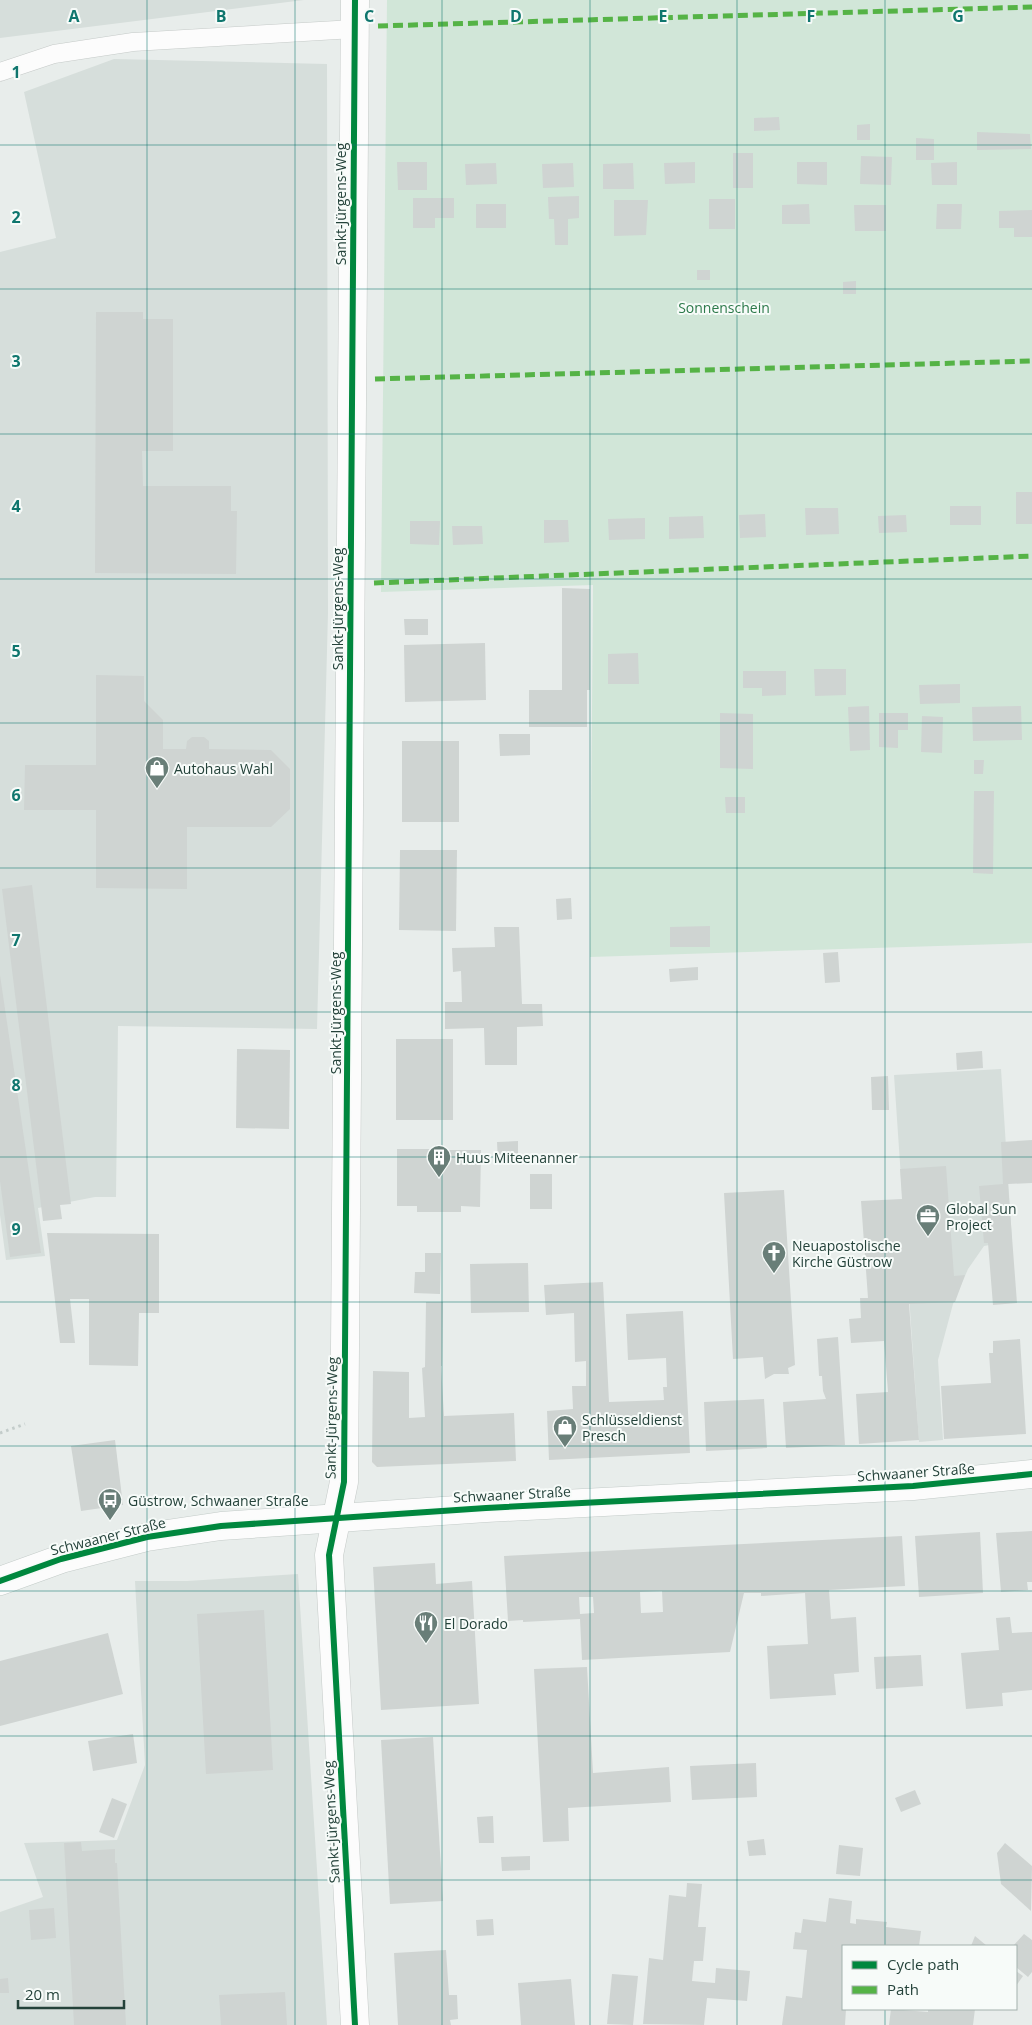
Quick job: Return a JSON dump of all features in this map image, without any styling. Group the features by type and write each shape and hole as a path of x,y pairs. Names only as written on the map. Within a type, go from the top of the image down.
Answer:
{"street":[{"name":"Sankt-Jürgens-Weg","path":"355,0 344,1482 329,1555 355,2025"},
{"name":"Schwaaner Straße","path":"0,1581 61,1560 147,1537 221,1526 602,1501 913,1486 1032,1474"}],"lane":[{"path":"0,72 54,54 133,42 354,29"}],"path":[{"path":"0,1433 25,1424"}],"shaded area":[{"path":"0,0 304,0 0,38"},
{"path":"114,59 327,64 328,613 317,1029 118,1026 116,1197 95,1197 38,1208 45,1256 6,1260 0,1215 0,252 56,238 24,92"},
{"name":"Global Sun Project","path":"1001,1069 1012,1241 984,1246 968,1269 953,1304 938,1360 943,1440 919,1442 894,1075"},
{"path":"298,1574 327,2025 0,2025 0,1912 43,1897 24,1843 117,1840 145,1765 135,1581 187,1581"}],"green space":[{"name":"Sonnenschein","path":"387,0 1032,0 1032,943 590,957 593,585 381,592"}],"building":[{"path":"779,117 780,130 754,131 754,118"},
{"path":"870,124 870,140 857,140 857,125"},
{"path":"977,132 1030,134 1031,149 977,150"},
{"path":"916,138 934,139 934,160 916,160"},
{"path":"733,153 753,153 753,188 733,188"},
{"path":"861,156 892,157 891,185 860,184"},
{"path":"397,162 427,162 427,190 398,190"},
{"path":"695,162 695,183 665,184 664,163"},
{"path":"797,162 827,162 827,185 797,184"},
{"path":"957,162 957,185 932,185 931,163"},
{"path":"496,163 497,184 466,185 465,164"},
{"path":"573,163 574,187 543,188 542,164"},
{"path":"633,163 634,189 603,189 603,164"},
{"path":"579,196 579,218 568,219 568,245 555,245 554,219 549,219 548,197"},
{"path":"413,198 454,198 454,218 435,218 435,228 413,228"},
{"path":"709,199 735,199 735,229 709,229"},
{"path":"614,200 648,200 646,235 614,236"},
{"path":"476,204 506,204 506,228 476,228"},
{"path":"809,204 810,224 782,224 782,205"},
{"path":"937,204 962,204 961,229 936,229"},
{"path":"854,205 886,205 886,231 855,231"},
{"path":"1032,210 1032,237 1014,237 1014,228 999,228 999,211"},
{"path":"697,270 710,270 710,280 697,280"},
{"path":"856,281 856,294 843,294 843,282"},
{"path":"96,312 143,312 143,319 173,319 173,451 142,451 143,486 231,486 231,511 237,511 236,574 95,573"},
{"path":"1016,492 1032,492 1032,524 1016,524"},
{"path":"950,506 981,506 981,525 950,525"},
{"path":"805,508 838,508 839,534 806,535"},
{"path":"765,514 766,537 740,538 739,515"},
{"path":"906,515 907,532 879,533 878,516"},
{"path":"703,516 704,538 669,539 669,517"},
{"path":"645,518 645,539 609,540 608,519"},
{"path":"544,520 568,520 569,542 544,543"},
{"path":"410,521 440,521 439,545 410,544"},
{"path":"452,526 482,526 483,544 453,545"},
{"path":"562,588 590,589 590,690 587,690 587,727 529,727 529,690 562,690"},
{"path":"404,619 428,619 428,635 405,635"},
{"path":"485,643 486,700 405,702 404,645"},
{"path":"638,653 639,684 608,684 608,654"},
{"path":"814,669 846,669 846,695 815,696"},
{"path":"743,671 786,671 786,695 762,696 762,688 743,688"},
{"name":"Autohaus Wahl","path":"96,675 144,676 144,701 163,720 163,749 186,749 187,741 192,737 204,737 209,741 209,749 271,750 290,769 290,809 271,827 187,827 187,889 96,888 96,810 24,810 25,765 96,765"},
{"path":"960,684 960,703 920,704 919,685"},
{"path":"869,706 870,750 850,751 848,707"},
{"path":"1021,706 1022,740 973,741 972,707"},
{"path":"720,713 753,714 753,769 720,768"},
{"path":"879,713 908,713 908,730 898,730 898,748 879,747"},
{"path":"922,716 943,717 942,753 921,752"},
{"path":"499,734 530,734 530,755 500,756"},
{"path":"402,741 459,741 459,822 402,822"},
{"path":"974,760 984,760 983,774 974,774"},
{"path":"974,791 994,791 993,874 973,873"},
{"path":"725,797 745,797 745,813 726,813"},
{"path":"400,850 457,850 456,931 399,930"},
{"path":"32,885 71,1204 60,1205 62,1219 43,1221 2,889"},
{"path":"571,898 572,919 557,920 556,899"},
{"path":"710,926 710,947 670,947 670,927"},
{"path":"494,927 519,927 522,1004 542,1004 543,1026 517,1027 517,1065 485,1065 484,1028 445,1029 445,1002 462,1002 461,971 453,972 452,948 495,947"},
{"path":"838,952 840,982 825,983 823,953"},
{"path":"698,967 698,980 670,982 669,969"},
{"path":"0,975 41,1253 10,1257 0,1181"},
{"path":"396,1039 453,1039 453,1120 396,1120"},
{"path":"237,1049 290,1050 289,1129 236,1128"},
{"path":"982,1051 983,1068 957,1070 956,1053"},
{"path":"888,1076 889,1110 872,1110 871,1077"},
{"path":"1032,1140 1032,1183 1008,1184 1017,1303 993,1305 988,1243 984,1243 979,1186 1003,1184 1001,1142"},
{"path":"518,1141 518,1162 498,1162 497,1142"},
{"name":"Huus Miteenanner","path":"436,1146 443,1146 446,1150 481,1150 480,1207 461,1206 461,1212 417,1212 417,1206 397,1206 397,1149 433,1149"},
{"path":"946,1166 954,1276 965,1275 955,1302 909,1304 919,1440 859,1444 856,1394 888,1392 884,1341 851,1343 849,1319 861,1318 860,1298 868,1298 861,1201 902,1199 900,1169"},
{"path":"530,1174 552,1174 552,1209 530,1209"},
{"path":"784,1190 795,1365 788,1368 789,1374 774,1374 765,1379 763,1357 733,1359 724,1193"},
{"path":"47,1233 159,1234 159,1313 139,1313 138,1366 89,1365 89,1299 70,1299 75,1343 60,1343"},
{"path":"425,1253 441,1253 440,1294 414,1293 415,1272 425,1272"},
{"path":"528,1263 529,1312 471,1313 470,1264"},
{"path":"603,1282 609,1402 664,1400 663,1387 667,1387 666,1358 628,1360 626,1314 683,1311 690,1453 549,1460 547,1411 573,1409 572,1386 586,1386 586,1361 575,1362 574,1313 546,1315 544,1285"},
{"path":"426,1302 443,1302 441,1366 444,1416 514,1413 516,1461 377,1467 372,1462 373,1371 409,1372 409,1418 425,1417 422,1368 425,1367"},
{"path":"838,1337 845,1445 786,1448 783,1402 826,1399 823,1391 822,1376 819,1376 817,1339"},
{"path":"1020,1339 1026,1434 944,1439 941,1386 991,1383 989,1353 993,1353 993,1341"},
{"path":"764,1399 767,1448 706,1451 704,1402"},
{"path":"115,1440 123,1505 81,1511 71,1446"},
{"path":"1032,1531 1032,1582 1027,1582 1028,1590 1001,1592 996,1533"},
{"path":"980,1532 983,1593 919,1597 915,1536"},
{"path":"902,1536 905,1586 829,1590 831,1619 856,1617 859,1672 834,1674 836,1695 770,1699 767,1646 808,1644 805,1593 761,1596 761,1593 744,1593 730,1652 582,1660 580,1619 508,1621 504,1556","holes":["662,1591 663,1612 641,1613 640,1592","579,1597 593,1597 594,1613 580,1614"]},
{"name":"El Dorado","path":"435,1563 436,1584 472,1581 479,1704 381,1710 373,1567"},
{"path":"264,1610 273,1770 206,1774 197,1614"},
{"path":"1010,1617 1012,1633 1032,1632 1032,1690 1002,1693 1003,1706 966,1709 961,1653 999,1650 996,1618"},
{"path":"108,1633 123,1694 0,1726 0,1661"},
{"path":"921,1655 923,1686 876,1689 874,1657"},
{"path":"587,1667 593,1773 669,1767 671,1802 568,1808 569,1841 543,1842 534,1669"},
{"path":"133,1734 137,1763 93,1771 88,1741"},
{"path":"433,1737 443,1901 390,1904 381,1740"},
{"path":"756,1763 757,1797 692,1800 690,1766"},
{"path":"915,1790 921,1804 901,1812 895,1798"},
{"path":"112,1798 127,1804 114,1838 99,1832"},
{"path":"493,1816 494,1843 479,1843 477,1817"},
{"path":"764,1839 766,1855 749,1856 747,1841"},
{"path":"81,1842 82,1851 115,1849 126,2025 74,2025 64,1843"},
{"path":"1005,1843 1032,1866 1031,1911 1001,1884 997,1853"},
{"path":"839,1845 863,1848 860,1876 836,1874"},
{"path":"530,1856 530,1870 502,1871 501,1857"},
{"path":"687,1883 702,1884 698,1927 706,1927 703,1961 694,1961 692,1981 715,1983 716,1968 750,1971 747,2001 707,1998 704,2025 643,2024 649,1958 663,1960 669,1895 686,1897"},
{"path":"829,1898 852,1901 850,1923 856,1924 856,1919 887,1922 886,1927 921,1931 919,1945 842,1945 842,2010 846,2010 845,2025 782,2025 786,1996 802,1998 807,1950 793,1949 795,1932 801,1933 803,1919 826,1922"},
{"path":"54,1908 56,1938 31,1940 29,1910"},
{"path":"493,1919 494,1935 477,1936 476,1920"},
{"path":"1024,1934 1032,1940 1032,1972 1028,1977 1017,1968 1017,1945 1014,1945"},
{"path":"975,1936 986,1945 971,1945"},
{"path":"446,1950 449,1995 457,1995 458,2019 450,2020 451,2025 398,2025 394,1953"},
{"path":"1017,1972 1023,1976 1017,1985"},
{"path":"612,1974 638,1976 633,2025 607,2024"},
{"path":"8,1978 9,1993 0,1993 0,1979"},
{"path":"571,1979 575,2025 521,2025 518,1983"},
{"path":"285,1992 287,2025 221,2025 219,1995"},
{"path":"891,2010 928,2012 928,2010 975,2010 973,2025 889,2025"}],"marked path":[{"path":"378,26 1032,7"},
{"path":"375,379 1032,361"},
{"path":"374,583 1032,556"}],"cycle path":[{"path":"355,0 344,1482 329,1555 355,2025"},
{"path":"0,1581 61,1559 147,1537 221,1526 486,1508 913,1486 1032,1474"}],"place":[{"name":"Autohaus Wahl","path":"157,789"},
{"name":"Huus Miteenanner","path":"439,1178"},
{"name":"Global Sun Project","path":"928,1237"},
{"name":"Neuapostolische Kirche Güstrow","path":"774,1274"},
{"name":"Schlüsseldienst Presch","path":"565,1448"},
{"name":"Güstrow, Schwaaner Straße","path":"110,1521"},
{"name":"El Dorado","path":"426,1644"}]}
